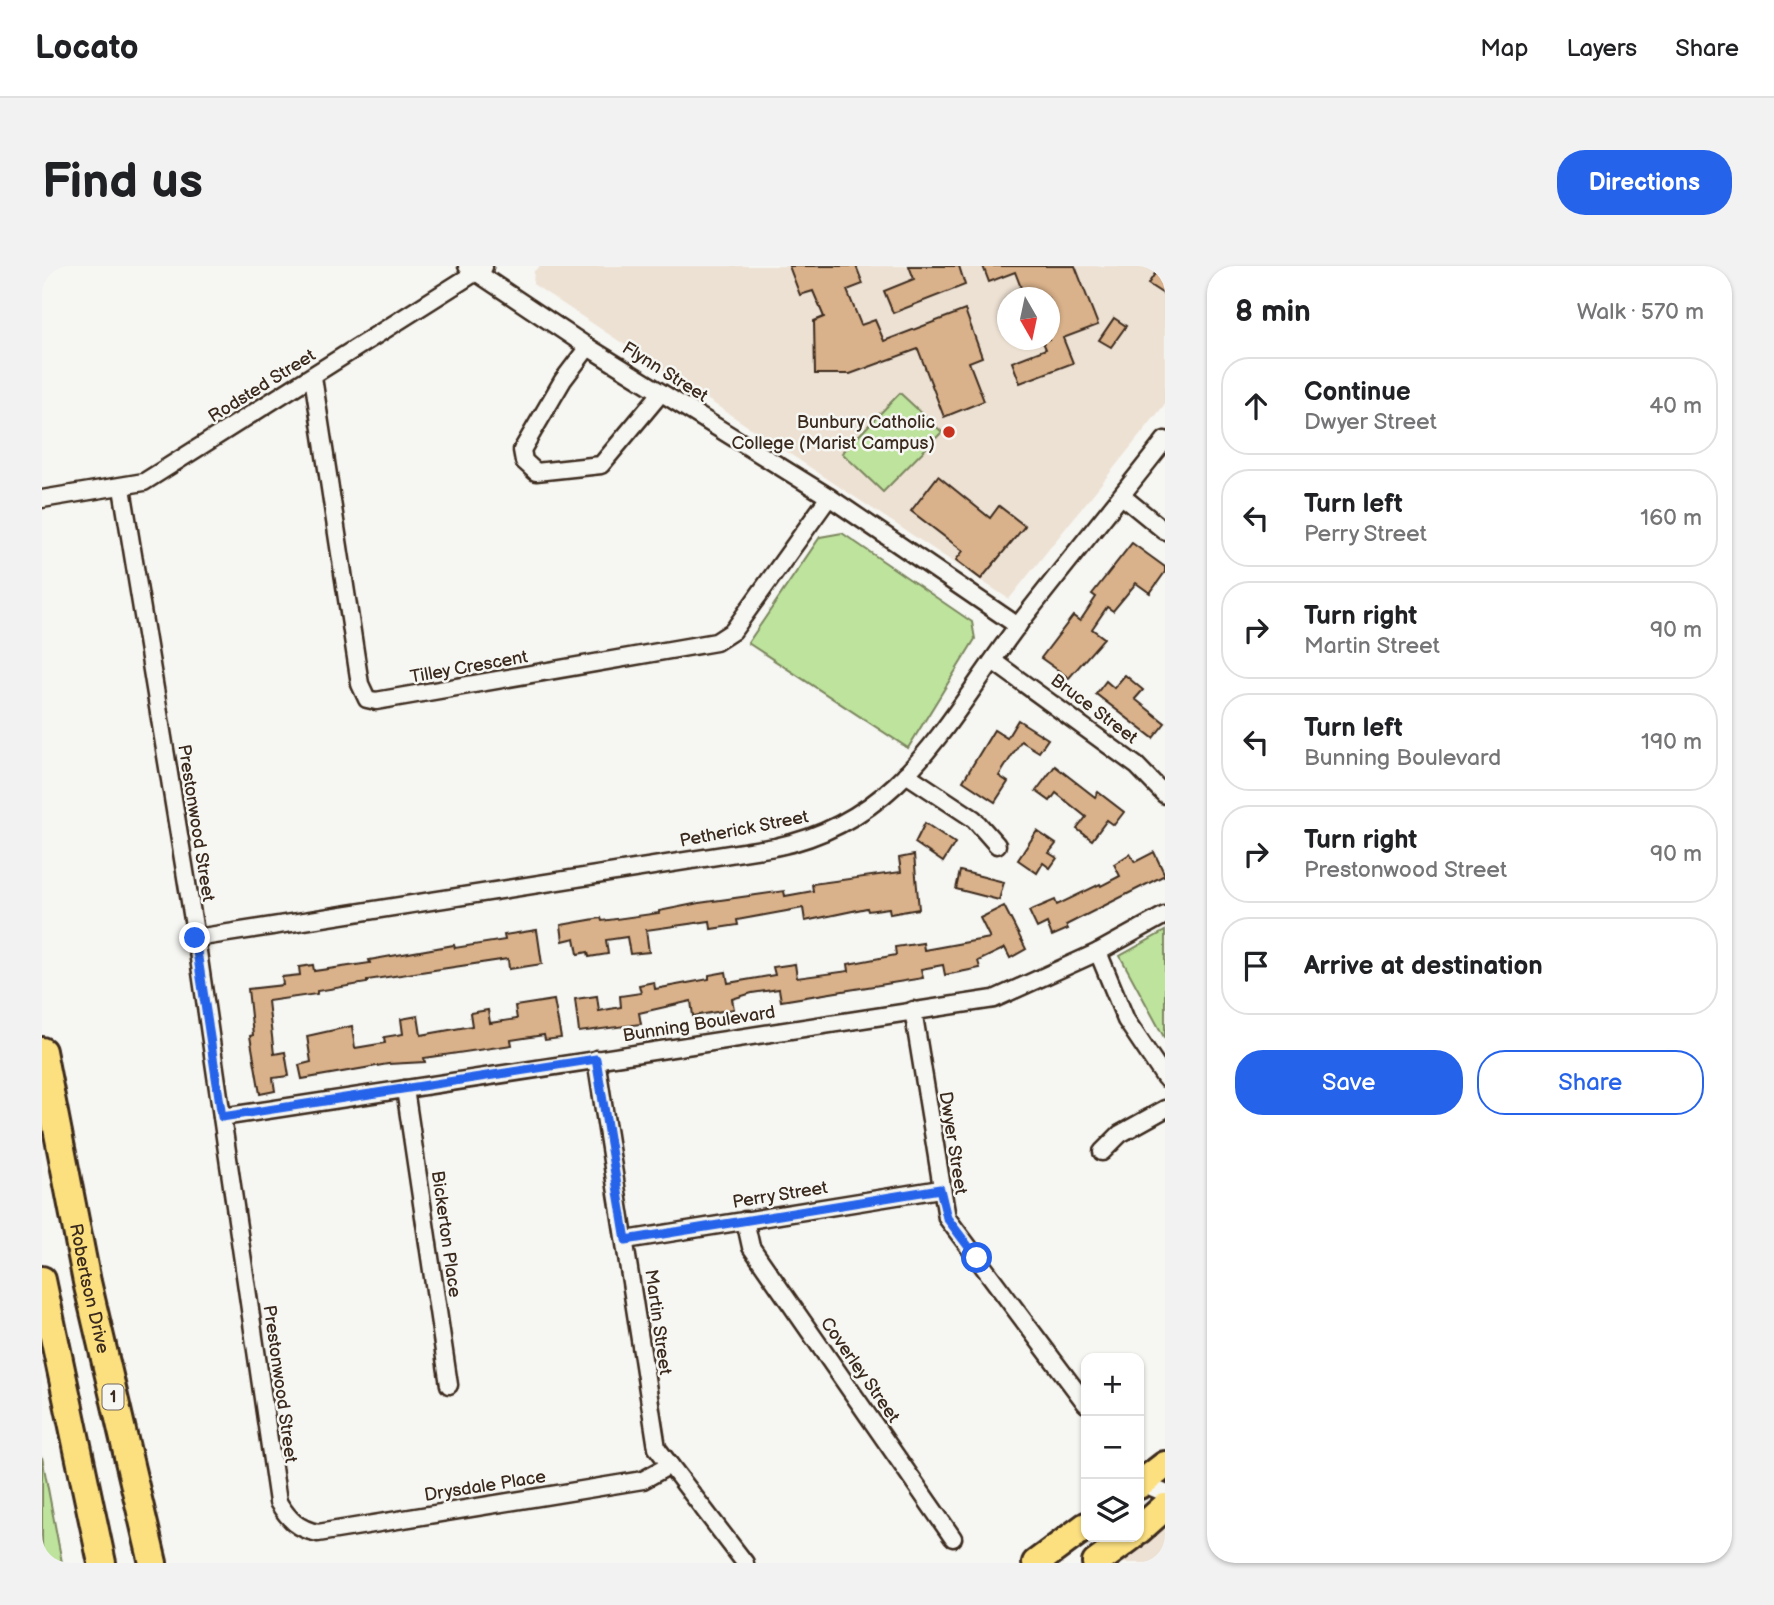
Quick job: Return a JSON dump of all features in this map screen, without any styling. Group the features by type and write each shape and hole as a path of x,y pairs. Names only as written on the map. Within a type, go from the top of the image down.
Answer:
{"main road":[{"name":"Robertson Drive","path":"42,1051 89,1292 153,1563"},
{"path":"42,1280 102,1563"},
{"path":"1146,1483 1165,1465"},
{"path":"81,1471 89,1563"},
{"path":"1096,1563 1123,1544 1165,1507"},
{"path":"1036,1563 1056,1555 1081,1531"}],"street":[{"name":"Flynn Street","path":"477,268 589,347 829,497 1018,625"},
{"name":"Rodsted Street","path":"42,499 122,488 144,482 313,377 477,268"},
{"path":"589,347 564,380 522,450 524,461 536,472 601,464 661,393"},
{"name":"Tilley Crescent","path":"313,377 360,684 367,699 376,701 716,642 733,631 829,497"},
{"name":"Petherick Street","path":"195,938 797,842 848,820 906,775 937,742 1018,625 1165,440"},
{"name":"Prestonwood Street","path":"122,488 195,938 278,1502 288,1518 303,1530"},
{"path":"1122,496 1165,531"},
{"name":"Bruce Street","path":"993,661 1137,766 1165,795"},
{"path":"906,775 974,818 997,845"},
{"name":"Bunning Boulevard","path":"222,1117 994,999 1098,952 1165,915"},
{"path":"1098,952 1126,1020 1165,1078"},
{"name":"Dwyer Street","path":"914,1010 940,1189 947,1218 1081,1397"},
{"name":"Martin Street","path":"596,1059 657,1448 745,1563"},
{"name":"Bickerton Place","path":"405,1089 449,1385"},
{"path":"1102,1152 1120,1134 1165,1110"},
{"name":"Perry Street","path":"626,1240 940,1189"},
{"name":"Coverley Street","path":"745,1220 751,1247 953,1538"},
{"name":"Drysdale Place","path":"303,1530 318,1533 643,1480 670,1465"}],"shaded area":[{"name":"Bunbury Catholic College (Marist Campus)","path":"541,266 1165,266 1165,404 1009,599 533,284 534,271"},
{"path":"1165,1527 1165,1563 1116,1563"}],"green space":[{"path":"900,393 942,432 883,492 842,453"},
{"path":"842,533 972,622 975,639 908,748 748,643 820,537"},
{"path":"1165,931 1165,1039 1120,956"},
{"path":"42,1457 61,1557 62,1563 42,1563"}],"building":[{"path":"789,266 856,266 863,284 847,290 861,325 875,320 884,341 965,310 982,357 969,362 984,401 944,417 918,349 850,374 815,374 814,321 824,317 813,291 800,295"},
{"path":"909,266 959,266 965,285 893,313 884,291 914,279"},
{"path":"983,266 1075,266 1098,325 1063,338 1073,363 1020,383 1012,362 1043,350 1060,350 1060,287 1021,287 1015,272 989,282"},
{"path":"1160,266 1165,266 1165,295 1148,284"},
{"path":"1114,318 1126,326 1111,347 1099,340"},
{"path":"938,476 990,518 999,506 1025,526 981,579 956,560 963,551 911,511"},
{"path":"1132,543 1165,567 1165,572 1150,593 1136,583 1113,611 1107,607 1092,629 1104,638 1069,678 1041,658 1073,616 1080,621 1096,597 1092,594"},
{"path":"1125,675 1143,690 1135,699 1165,723 1153,738 1096,694 1106,681 1114,688"},
{"path":"1018,720 1048,739 1039,752 1021,741 999,776 1008,782 995,802 963,781 994,730 1007,738"},
{"path":"1055,766 1095,797 1098,792 1124,812 1114,825 1107,820 1092,840 1077,829 1086,817 1056,793 1050,801 1036,791"},
{"path":"925,823 955,843 943,862 915,843"},
{"path":"1037,831 1056,844 1049,853 1057,858 1050,868 1043,863 1037,873 1018,860"},
{"path":"1154,852 1165,875 1066,925 1068,929 1052,936 1047,923 1037,928 1029,911 1055,900 1057,905 1120,876 1114,864 1130,854 1135,862"},
{"path":"914,855 919,909 890,914 889,908 868,911 867,908 805,921 803,908 737,920 738,925 711,929 710,921 646,930 649,952 630,954 627,937 606,940 608,954 589,957 588,952 578,954 575,938 563,941 561,925 659,913 699,903 784,891 785,896 813,891 812,884 901,872 899,858"},
{"path":"960,871 1004,882 999,900 956,889"},
{"path":"1004,906 1026,949 1010,958 1005,948 978,961 980,968 945,975 943,965 921,969 923,978 781,1001 779,989 752,993 732,999 734,1009 693,1016 691,1001 639,1013 641,1024 579,1032 575,999 597,996 599,1011 621,1007 620,996 641,993 639,985 654,982 655,989 709,979 709,975 726,972 728,983 775,975 773,967 795,964 797,978 849,971 848,964 896,955 895,947 923,943 924,950 990,938 980,918"},
{"path":"537,930 542,964 509,969 508,959 367,980 367,983 317,991 317,994 268,1001 274,1054 285,1052 289,1076 273,1078 275,1091 260,1094 250,1036 253,1035 248,989 283,985 282,977 300,975 299,967 313,965 314,971 370,963 369,960 454,945 455,948 505,940 504,935"},
{"path":"554,1000 561,1038 545,1040 544,1035 511,1040 512,1045 424,1058 425,1062 388,1064 302,1079 299,1065 311,1062 307,1036 352,1026 355,1048 385,1043 384,1037 403,1034 401,1019 418,1016 421,1035 472,1026 470,1013 488,1010 490,1023 517,1019 515,1006"}],"place":[{"name":"Bunbury Catholic College (Marist Campus)","path":"949,432"}],"route":[{"path":"195,938 222,1117 596,1059 626,1240 940,1189 947,1218 977,1258"}]}
